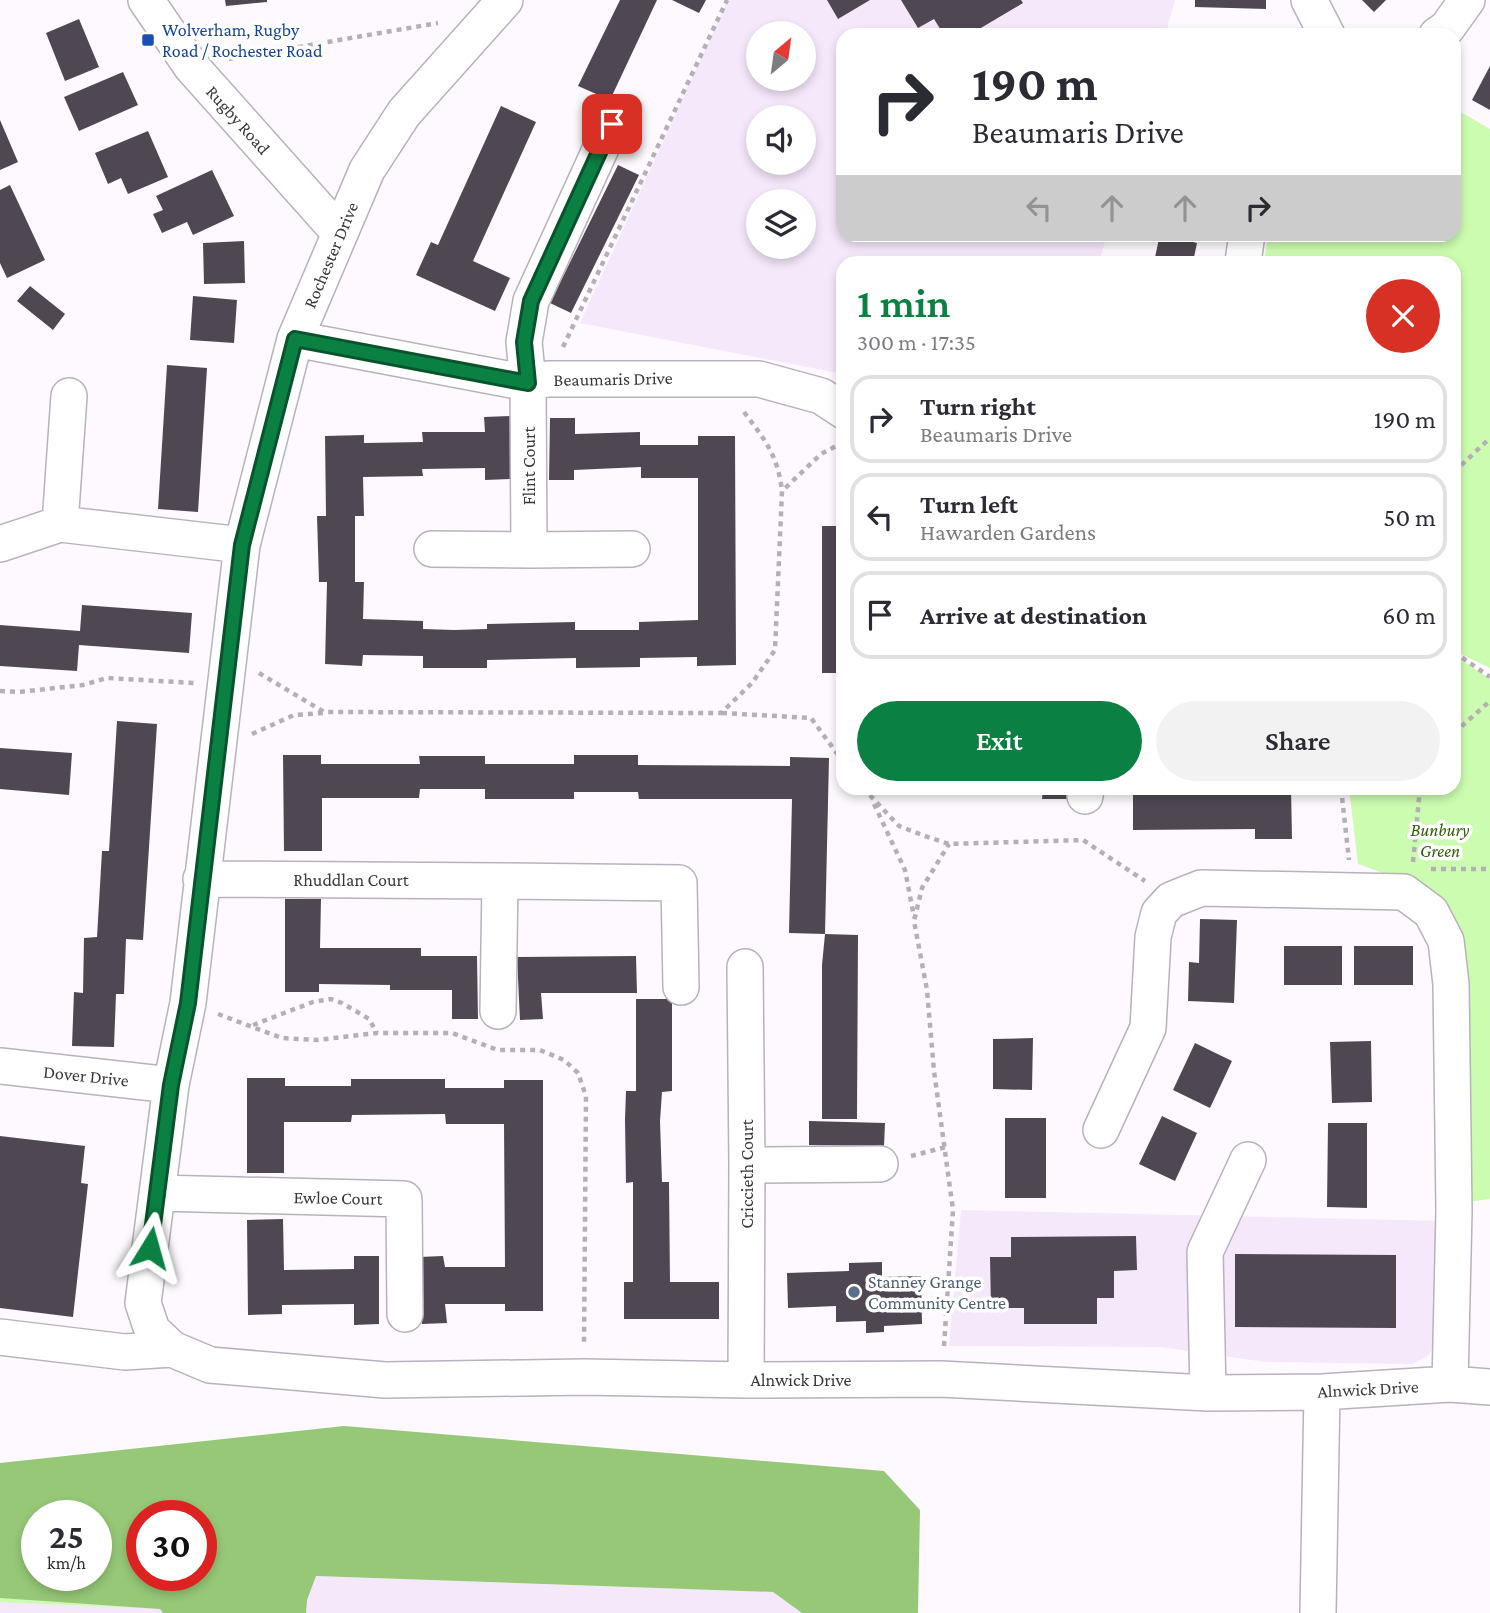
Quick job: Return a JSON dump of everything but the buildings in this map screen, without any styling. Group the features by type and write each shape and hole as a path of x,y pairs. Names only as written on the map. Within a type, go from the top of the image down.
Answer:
{"street":[{"name":"Rugby Road","path":"146,0 191,66 339,232"},
{"name":"Rochester Drive","path":"143,1303 171,1085 188,1003 242,545 295,339 368,170 404,113 505,0"},
{"path":"1309,0 1323,28"},
{"path":"1447,28 1467,0"},
{"name":"Flint Court","path":"529,550 538,381 524,342 531,301 612,124"},
{"name":"Beaumaris Drive","path":"295,339 538,381 759,379 821,396 836,406"},
{"path":"60,524 69,396"},
{"path":"0,544 60,524 242,545"},
{"path":"432,549 632,549"},
{"name":"Rhuddlan Court","path":"201,879 680,883 681,988"},
{"path":"498,1011 500,881"},
{"path":"1101,1130 1148,1028 1153,937 1159,913 1171,900 1201,888 1404,892 1431,912 1446,941 1451,984 1454,1211 1450,1384"},
{"name":"Criccieth Court","path":"745,967 746,1380"},
{"name":"Dover Drive","path":"0,1066 171,1085"},
{"path":"1208,1393 1205,1252 1248,1160"},
{"path":"747,1165 880,1164"},
{"name":"Ewloe Court","path":"158,1193 404,1199 405,1314"},
{"name":"Alnwick Drive","path":"143,1303 152,1330 172,1349 211,1364 385,1380 584,1377 941,1379 1208,1393 1322,1392 1450,1384 1490,1387"},
{"path":"0,1337 125,1352 172,1349"},
{"path":"1322,1392 1325,1606"}],"path":[{"path":"538,381 727,0"},
{"path":"191,66 438,23"},
{"path":"715,379 761,434 778,465 782,491 775,650 752,683 721,713"},
{"path":"1461,465 1490,438"},
{"path":"782,491 821,454 836,447"},
{"path":"1461,657 1490,677"},
{"path":"0,691 19,692 83,685 107,678 227,676 258,672 324,712"},
{"path":"1461,727 1490,701"},
{"path":"217,751 294,715 324,712 721,713 811,718 836,752"},
{"path":"868,795 899,826 949,844 1083,840 1171,900"},
{"path":"1342,795 1352,890"},
{"path":"1413,869 1419,795"},
{"path":"873,801 905,870 927,990 934,1071 953,1210 941,1379"},
{"path":"914,921 922,888 949,844"},
{"path":"1425,869 1490,869"},
{"path":"252,1025 313,1002 331,999 369,1019 377,1034"},
{"path":"188,1003 282,1038 317,1040 377,1034 452,1033 498,1050 540,1050 564,1060 578,1073 586,1096 584,1377"}],"shaded area":[{"path":"728,0 1175,0 1167,28 836,28 836,242 1105,242 1101,256 836,256 836,373 580,323"},
{"path":"961,1210 1443,1221 1437,1343 1428,1356 1412,1364 1266,1362 1160,1347 949,1346"},
{"path":"0,1557 21,1567 21,1591 112,1591 112,1575 126,1575 126,1591 217,1591 217,1576 316,1576 773,1592 802,1613 0,1613"}],"green space":[{"path":"1461,112 1490,129 1490,668 1461,653 1461,256 1265,256 1267,242 1461,242"},
{"name":"Bunbury Green","path":"1461,660 1490,679 1490,1199 1467,1202 1463,958 1420,886 1358,864 1350,795 1461,795"},
{"path":"344,1426 884,1471 920,1510 918,1613 802,1613 773,1592 316,1576 307,1600 306,1613 163,1613 160,1609 0,1598 0,1463"},
{"path":"0,1598 160,1609 0,1602"}],"place":[{"name":"Wolverham, Rugby Road / Rochester Road","path":"148,40"},
{"name":"Stanney Grange Community Centre","path":"854,1292"}],"route":[{"path":"150,1248 171,1085 188,1003 242,545 295,339 528,383 524,342 531,301 612,124"}]}
